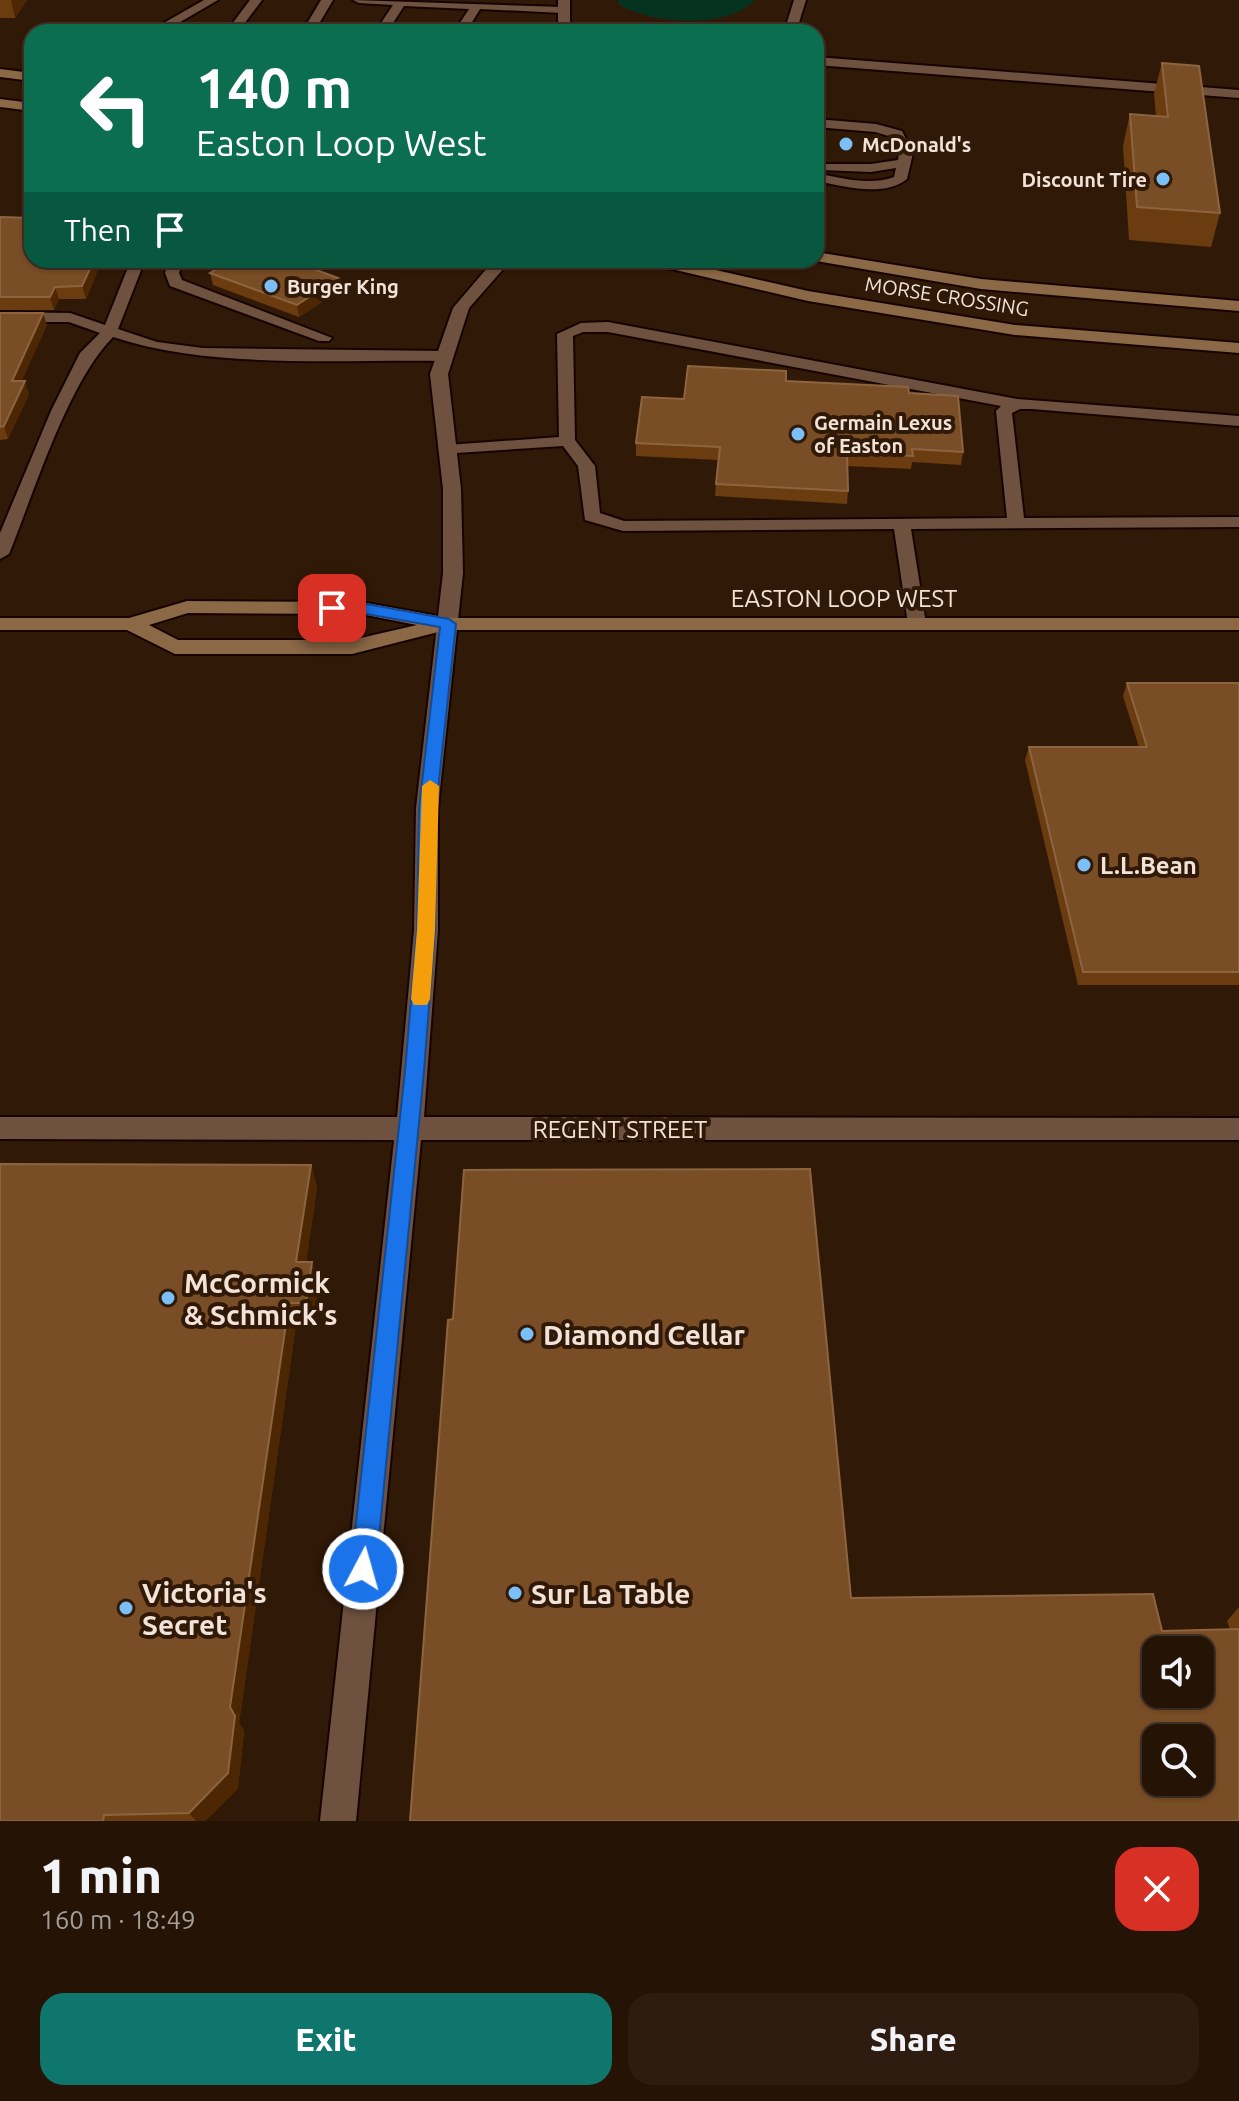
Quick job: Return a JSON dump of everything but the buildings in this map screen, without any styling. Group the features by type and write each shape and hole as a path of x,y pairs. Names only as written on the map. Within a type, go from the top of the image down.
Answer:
{"street":[{"path":"0,73 24,76"},
{"path":"0,103 24,106"},
{"name":"MORSE CROSSING","path":"824,258 981,284 1239,306"},
{"path":"338,1821 408,1129 426,930 427,808 449,624 454,533 439,392 444,356 461,308 495,268"},
{"name":"MORSE CROSSING","path":"687,268 808,296 1015,330 1239,348"},
{"name":"EASTON LOOP WEST","path":"0,624 130,624 187,607 361,608 449,624 1239,624"},
{"name":"EASTON LOOP WEST","path":"130,624 175,647 352,647 449,624"},
{"name":"REGENT STREET","path":"0,1128 1239,1129"}],"lane":[{"path":"168,24 212,0"},
{"path":"238,24 256,0"},
{"path":"313,24 327,0"},
{"path":"359,0 476,6 563,5"},
{"path":"792,24 800,0"},
{"path":"386,24 401,2"},
{"path":"465,24 476,6"},
{"path":"824,62 1239,94"},
{"path":"824,124 876,128 897,134 906,153 900,179 892,183 864,185 824,178"},
{"path":"824,165 871,168 904,163"},
{"path":"0,554 59,411 88,353 110,331 135,268"},
{"path":"174,268 175,283 324,338"},
{"path":"0,317 70,318 155,346 203,353 444,356"},
{"path":"567,441 565,334 581,328 608,327 1017,404 1239,421"},
{"path":"1016,524 1004,411 1017,404"},
{"path":"447,450 567,441 581,453 590,472 591,516 623,526 1239,522"},
{"path":"902,525 917,624"}],"green space":[{"path":"618,0 755,0 742,10 726,16 688,21 632,11 618,4"}],"slow traffic":[{"path":"420,999 426,930 430,786"}],"place":[{"name":"McDonald's","path":"846,144"},
{"name":"Discount Tire","path":"1163,179"},
{"name":"Burger King","path":"271,286"},
{"name":"Germain Lexus of Easton","path":"798,434"},
{"name":"L.L.Bean","path":"1084,865"},
{"name":"McCormick & Schmick's","path":"168,1298"},
{"name":"Diamond Cellar","path":"527,1334"},
{"name":"Sur La Table","path":"515,1593"},
{"name":"Victoria's Secret","path":"126,1608"}],"route":[{"path":"332,608 361,608 449,624 427,808 426,930 415,1071 363,1569"}]}
